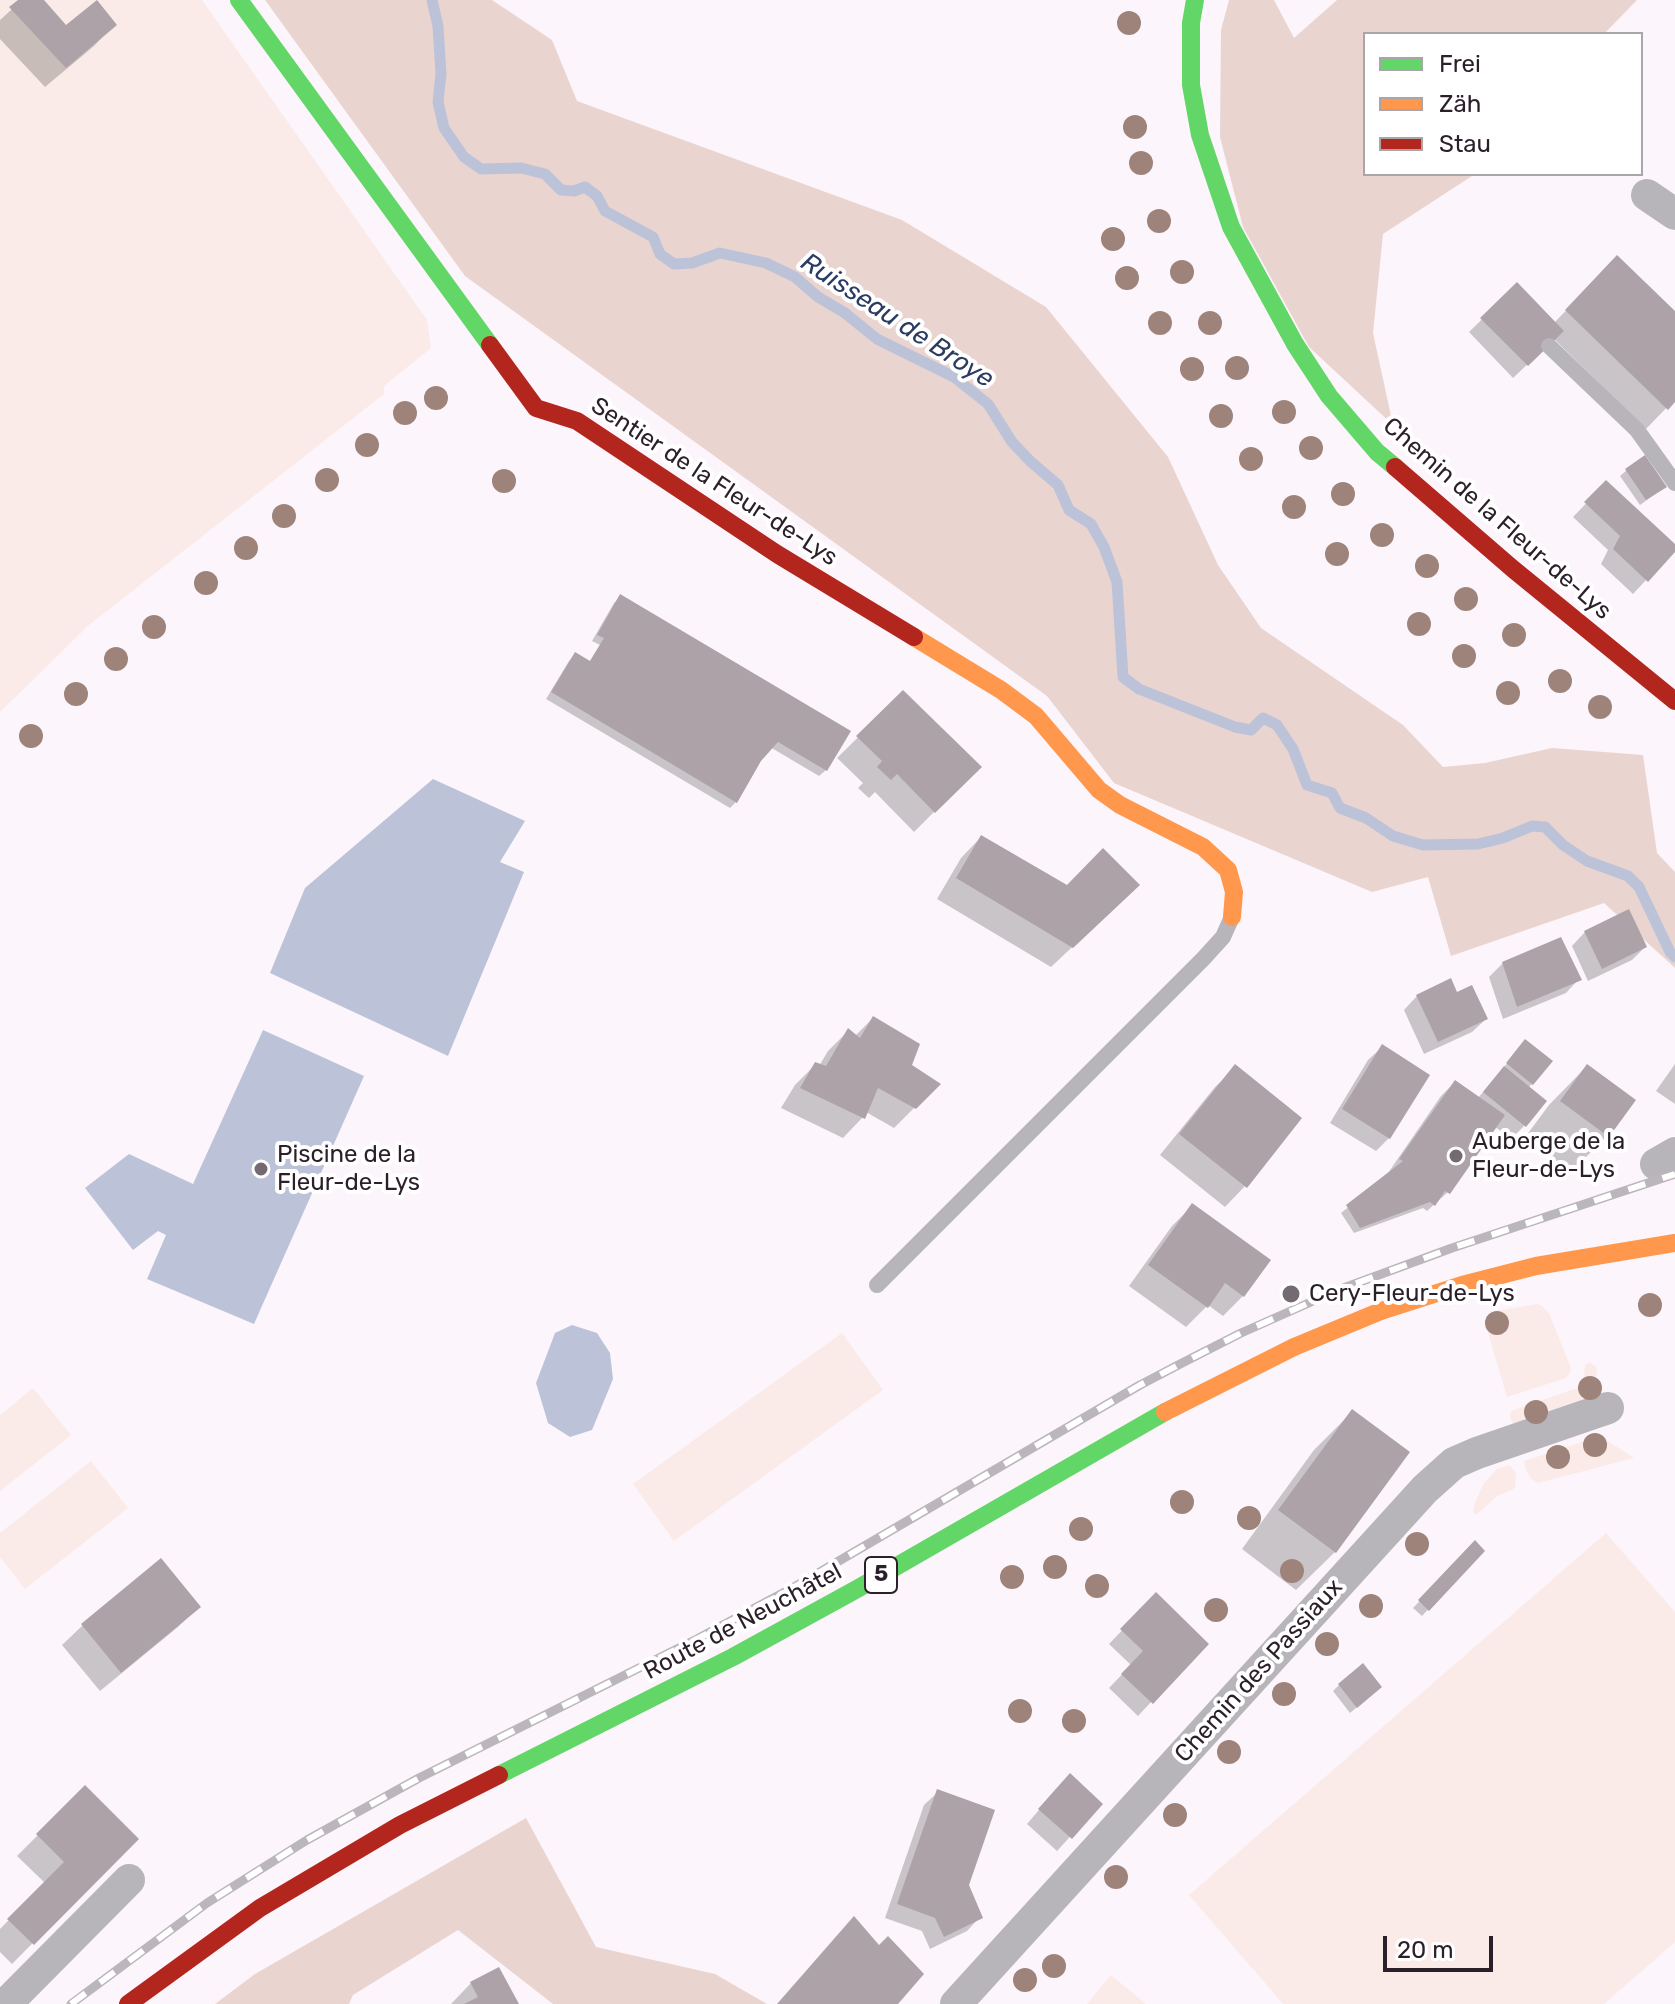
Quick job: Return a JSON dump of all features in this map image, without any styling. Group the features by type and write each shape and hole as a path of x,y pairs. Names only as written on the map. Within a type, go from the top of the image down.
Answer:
{"street":[{"name":"Sentier de la Fleur-de-Lys","path":"239,0 536,408 577,421 777,554 1001,690 1036,716 1099,790 1120,805 1203,847 1228,870 1234,892 1232,917"},
{"name":"Chemin de la Fleur-de-Lys","path":"1195,0 1191,23 1191,85 1200,135 1231,227 1295,344 1329,396 1377,452 1513,569 1675,701"},
{"path":"1647,195 1675,214"},
{"name":"Route de Neuchâtel","path":"128,2004 260,1908 400,1825 733,1657 1228,1379 1294,1347 1381,1311 1462,1285 1536,1266 1675,1243"},
{"name":"Chemin des Passiaux","path":"956,2004 1425,1489 1454,1463 1608,1408"},
{"path":"6,2004 129,1880"}],"lane":[{"path":"1549,346 1637,430 1675,483"},
{"path":"877,1285 1203,959 1223,937 1232,917"}],"shaded area":[{"path":"0,0 202,0 427,320 431,348 384,386 384,394 89,625 0,712"},
{"path":"265,0 492,0 552,40 577,101 902,220 1046,307 1168,457 1218,565 1261,628 1403,725 1443,767 1485,763 1552,748 1643,755 1657,853 1675,872 1675,968 1604,903 1451,956 1428,877 1372,892 1114,783 1047,696 465,276"},
{"path":"1229,0 1274,0 1294,38 1337,0 1637,0 1606,32 1363,32 1363,176 1472,176 1383,234 1373,333 1393,425 1309,347 1243,227 1220,137 1221,30"},
{"path":"1537,1304 1549,1313 1571,1368 1570,1373 1566,1378 1507,1397 1488,1333 1489,1320 1496,1311"},
{"path":"842,1333 883,1390 674,1541 633,1484"},
{"path":"1590,1362 1597,1368 1596,1378 1586,1399 1514,1427 1511,1411 1577,1388 1584,1377 1585,1365"},
{"path":"33,1388 71,1435 0,1491 0,1415"},
{"path":"1600,1436 1634,1458 1538,1483 1531,1479 1526,1470 1524,1461"},
{"path":"91,1461 128,1508 25,1589 0,1557 0,1533"},
{"path":"1510,1465 1516,1474 1515,1487 1497,1496 1476,1515 1474,1505 1484,1483 1497,1469"},
{"path":"1606,1533 1675,1612 1675,1942 1604,2004 1283,2004 1189,1895"},
{"path":"526,1818 596,1947 715,1974 767,2004 553,2004 458,1930 353,1995 349,2004 215,2004 255,1974"},
{"path":"1111,1975 1146,2004 1087,2004"}],"water":[{"path":"433,779 525,821 500,862 524,872 448,1056 270,973 305,888"},
{"name":"Piscine de la Fleur-de-Lys","path":"263,1030 364,1076 254,1324 147,1279 166,1235 158,1231 133,1250 85,1188 129,1154 193,1184"},
{"path":"572,1325 597,1333 610,1353 613,1379 592,1430 570,1437 548,1423 536,1383 555,1333"}],"building":[{"path":"18,0 44,0 66,25 97,0 117,25 66,68 9,7"},
{"path":"1617,255 1675,311 1675,402 1668,410 1565,310"},
{"path":"1517,282 1564,331 1528,366 1480,318"},
{"path":"1645,455 1667,487 1646,500 1625,469"},
{"path":"1606,480 1675,544 1675,552 1648,582 1613,549 1620,536 1584,502"},
{"path":"620,594 851,731 827,771 778,742 761,761 737,803 551,692 575,652 590,661 604,638 597,635"},
{"path":"903,690 982,767 935,813 897,774 891,780 877,767 882,761 856,736"},
{"path":"981,835 1067,885 1103,848 1140,885 1073,948 956,878"},
{"path":"1629,909 1647,947 1602,969 1584,931"},
{"path":"1561,937 1582,980 1517,1007 1502,962"},
{"path":"1451,978 1457,992 1472,985 1488,1019 1438,1042 1416,995"},
{"path":"873,1016 920,1044 912,1065 941,1084 916,1109 878,1088 865,1119 800,1088 815,1062 826,1066 848,1028 860,1038"},
{"path":"1525,1039 1553,1061 1533,1085 1506,1063"},
{"path":"1382,1044 1430,1075 1390,1139 1342,1109"},
{"path":"1235,1064 1302,1118 1247,1188 1179,1134"},
{"path":"1587,1064 1636,1100 1609,1137 1560,1101"},
{"path":"1504,1066 1547,1101 1526,1127 1483,1092"},
{"path":"1455,1080 1505,1115 1450,1194 1445,1191 1435,1206 1430,1202 1360,1228 1346,1205 1403,1161 1399,1159"},
{"path":"1192,1203 1271,1260 1244,1297 1225,1283 1208,1308 1148,1265"},
{"path":"1352,1409 1410,1452 1336,1553 1278,1510"},
{"path":"1475,1540 1485,1551 1429,1611 1418,1600"},
{"path":"161,1558 201,1607 121,1673 81,1624"},
{"path":"1156,1592 1209,1644 1153,1704 1121,1674 1143,1651 1120,1629"},
{"path":"1363,1663 1382,1687 1357,1708 1338,1684"},
{"path":"1070,1773 1103,1804 1072,1839 1038,1809"},
{"path":"85,1785 139,1839 34,1945 7,1919 64,1862 36,1834"},
{"path":"937,1789 995,1810 969,1885 983,1918 944,1937 935,1918 897,1904"},
{"path":"854,1916 879,1945 888,1936 924,1974 898,2004 777,2004"},
{"path":"499,1967 519,2004 464,2004 478,1997 470,1982"}],"waterway":[{"name":"Ruisseau de Broye","path":"432,0 438,26 441,74 438,102 444,128 464,157 481,169 521,168 545,174 561,190 574,191 585,187 597,196 605,211 653,237 660,254 674,264 692,263 720,253 766,263 795,277 877,339 954,377 988,404 1012,442 1058,485 1069,510 1091,524 1104,547 1117,582 1123,677 1139,689 1235,727 1251,730 1263,718 1277,725 1293,749 1307,785 1332,793 1340,808 1366,818 1393,836 1423,845 1478,844 1532,826 1545,827 1563,845 1587,861 1628,876 1639,887 1675,957"}],"railway":[{"path":"71,2004 207,1903 307,1840 419,1778 796,1586 1184,1362 1338,1290 1452,1248 1675,1174"}],"traffic: fast":[{"path":"239,0 490,345"},
{"path":"1195,0 1191,23 1191,85 1200,135 1231,227 1295,344 1329,396 1377,452 1395,467"},
{"path":"499,1775 733,1657 1165,1412"}],"traffic: slow":[{"path":"914,637 1001,690 1036,716 1099,790 1120,805 1203,847 1228,870 1234,892 1232,917"},
{"path":"1165,1412 1294,1347 1381,1311 1536,1266 1675,1243"}],"traffic: jam":[{"path":"490,345 536,408 577,421 777,554 914,637"},
{"path":"1395,467 1513,569 1675,701"},
{"path":"128,2004 260,1908 400,1825 499,1775"}],"place":[{"name":"Auberge de la Fleur-de-Lys","path":"1456,1156"},
{"name":"Piscine de la Fleur-de-Lys","path":"261,1169"},
{"name":"Cery-Fleur-de-Lys","path":"1291,1294"}]}
